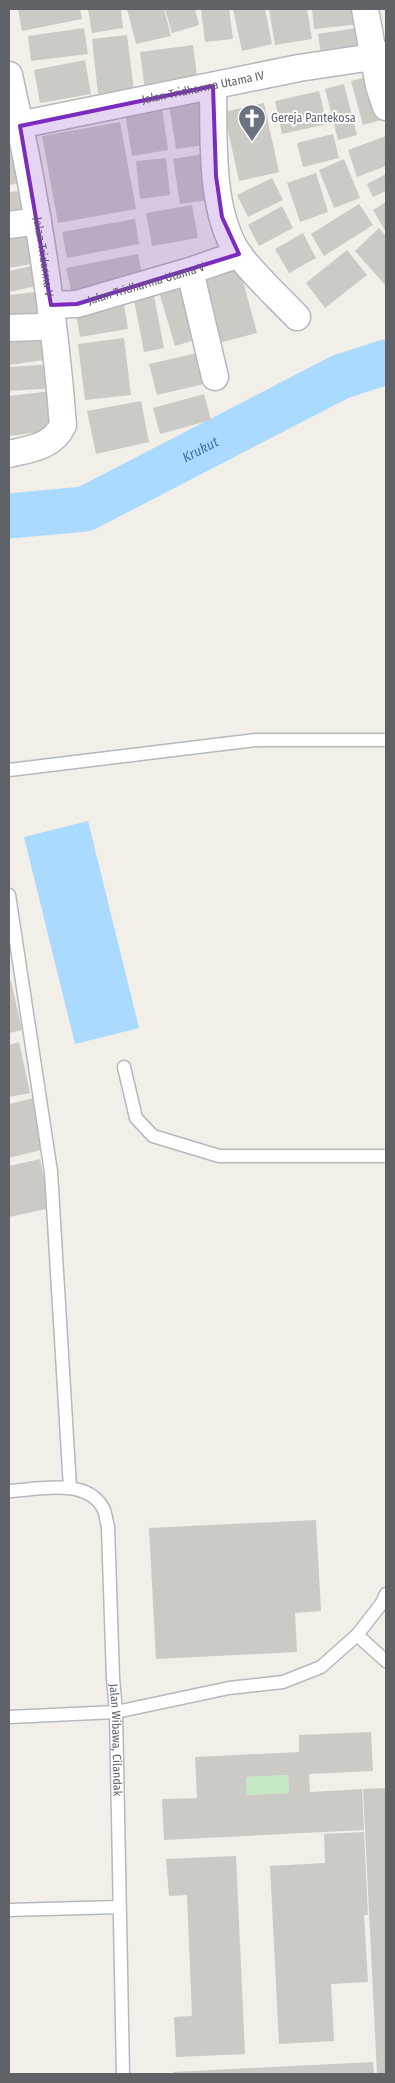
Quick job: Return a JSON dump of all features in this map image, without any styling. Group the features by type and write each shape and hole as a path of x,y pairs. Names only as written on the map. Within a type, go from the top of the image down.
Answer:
{"street":[{"path":"365,9 380,57 379,86 386,107"},
{"name":"Jalan Tridharma Utama IV","path":"15,127 299,68 380,57"},
{"name":"Jalan Tridarma V","path":"9,75 15,127 38,222 52,314 63,424 54,439 32,449 9,454"},
{"path":"213,86 216,176 222,217 239,254 297,317"},
{"path":"9,225 38,222"},
{"name":"Jalan Tridharma Utama V","path":"9,328 77,304 190,271 239,254"},
{"path":"190,271 215,376"}],"lane":[{"path":"9,770 256,740 386,740"},
{"path":"9,895 51,1172 70,1488"},
{"path":"124,1067 136,1118 153,1136 219,1156 386,1156"},
{"name":"Jalan Wibawa, Cilandak","path":"9,1491 70,1488 84,1492 95,1498 104,1509 108,1527 113,1678 116,1712 123,2074"},
{"path":"9,1717 116,1712 230,1688 283,1682 321,1667 358,1635 382,1603 386,1594"},
{"path":"358,1635 386,1661"},
{"path":"9,1910 120,1908"}],"highlighted area":[{"path":"213,86 216,176 222,217 239,254 77,304 51,305 20,126"}],"green space":[{"path":"288,1775 289,1793 247,1795 246,1777"}],"water":[{"path":"88,821 139,1028 75,1044 24,837"}],"building":[{"path":"18,9 80,9 82,19 22,31"},
{"path":"88,9 121,9 123,28 92,33"},
{"path":"127,9 164,9 171,36 136,44"},
{"path":"165,9 195,9 199,25 172,33"},
{"path":"201,9 229,9 233,39 205,42"},
{"path":"233,9 265,9 272,44 242,51"},
{"path":"269,9 307,9 312,39 275,45"},
{"path":"312,9 360,9 362,24 314,29"},
{"path":"363,27 367,55 322,61 318,34"},
{"path":"84,28 88,54 31,61 28,36"},
{"path":"127,35 134,90 98,94 92,39"},
{"path":"193,45 198,84 145,90 140,52"},
{"path":"85,60 91,94 40,103 34,70"},
{"path":"374,75 386,119 363,125 351,81"},
{"path":"344,84 357,135 338,140 325,89"},
{"path":"319,91 327,124 282,134 275,101"},
{"path":"199,100 205,145 176,149 169,104"},
{"name":"Gereja Pantekosa","path":"264,103 279,172 239,181 224,112"},
{"path":"162,107 168,150 132,156 125,113"},
{"path":"120,122 136,209 58,223 42,136"},
{"path":"333,134 339,158 303,167 297,143"},
{"path":"386,136 386,166 357,177 348,150"},
{"path":"23,140 29,181 9,185 9,142"},
{"path":"208,153 215,199 180,204 173,159"},
{"path":"166,158 170,195 140,199 136,161"},
{"path":"344,159 360,198 334,208 319,170"},
{"path":"316,173 328,212 300,222 287,183"},
{"path":"386,174 386,191 373,197 367,184"},
{"path":"272,178 283,200 248,217 237,195"},
{"path":"32,190 34,218 9,219 9,192"},
{"path":"386,202 386,232 373,210"},
{"path":"359,204 373,225 324,256 311,234"},
{"path":"192,205 198,238 152,246 146,213"},
{"path":"282,206 293,228 259,246 248,225"},
{"path":"135,219 139,244 67,258 62,232"},
{"path":"379,228 386,236 386,286 355,251"},
{"path":"38,229 43,262 9,268 9,234"},
{"path":"303,233 316,258 289,273 275,249"},
{"path":"347,250 367,275 325,308 306,283"},
{"path":"138,254 143,280 72,294 66,268"},
{"path":"41,264 45,284 9,292 9,271"},
{"path":"239,266 257,333 211,345 194,278"},
{"path":"187,276 205,337 175,346 157,285"},
{"path":"45,291 48,315 9,319 9,295"},
{"path":"153,291 164,348 144,352 133,295"},
{"path":"123,298 128,329 80,337 75,307"},
{"path":"49,333 52,359 9,365 9,338"},
{"path":"124,338 131,395 85,400 78,344"},
{"path":"197,353 204,384 157,395 149,364"},
{"path":"53,364 55,388 9,391 9,367"},
{"path":"52,391 57,430 9,436 9,396"},
{"path":"204,394 211,420 160,434 153,408"},
{"path":"141,401 149,442 96,454 87,411"},
{"path":"9,981 11,981 22,1030 9,1033"},
{"path":"19,1042 30,1093 9,1097 9,1045"},
{"path":"34,1098 45,1149 9,1158 9,1104"},
{"path":"40,1159 51,1208 9,1217 9,1166"},
{"path":"316,1520 321,1611 295,1613 297,1652 156,1659 149,1528"},
{"path":"371,1732 373,1771 309,1774 310,1792 362,1789 364,1830 164,1840 162,1799 197,1798 195,1757 299,1752 299,1735","holes":["288,1775 289,1793 247,1795 246,1777"]},
{"path":"386,1788 386,2074 377,2074 363,1789"},
{"path":"364,1832 368,1915 364,1915 368,1982 331,1984 334,2041 279,2044 270,1866 325,1863 324,1834"},
{"path":"236,1856 245,2054 176,2057 174,2017 192,2016 187,1895 169,1896 166,1859"},
{"path":"373,2062 374,2074 173,2074 173,2072"}],"waterway":[{"name":"Krukut","path":"9,516 85,509 340,377 386,362"}],"place":[{"name":"Gereja Pantekosa","path":"252,142"}]}
